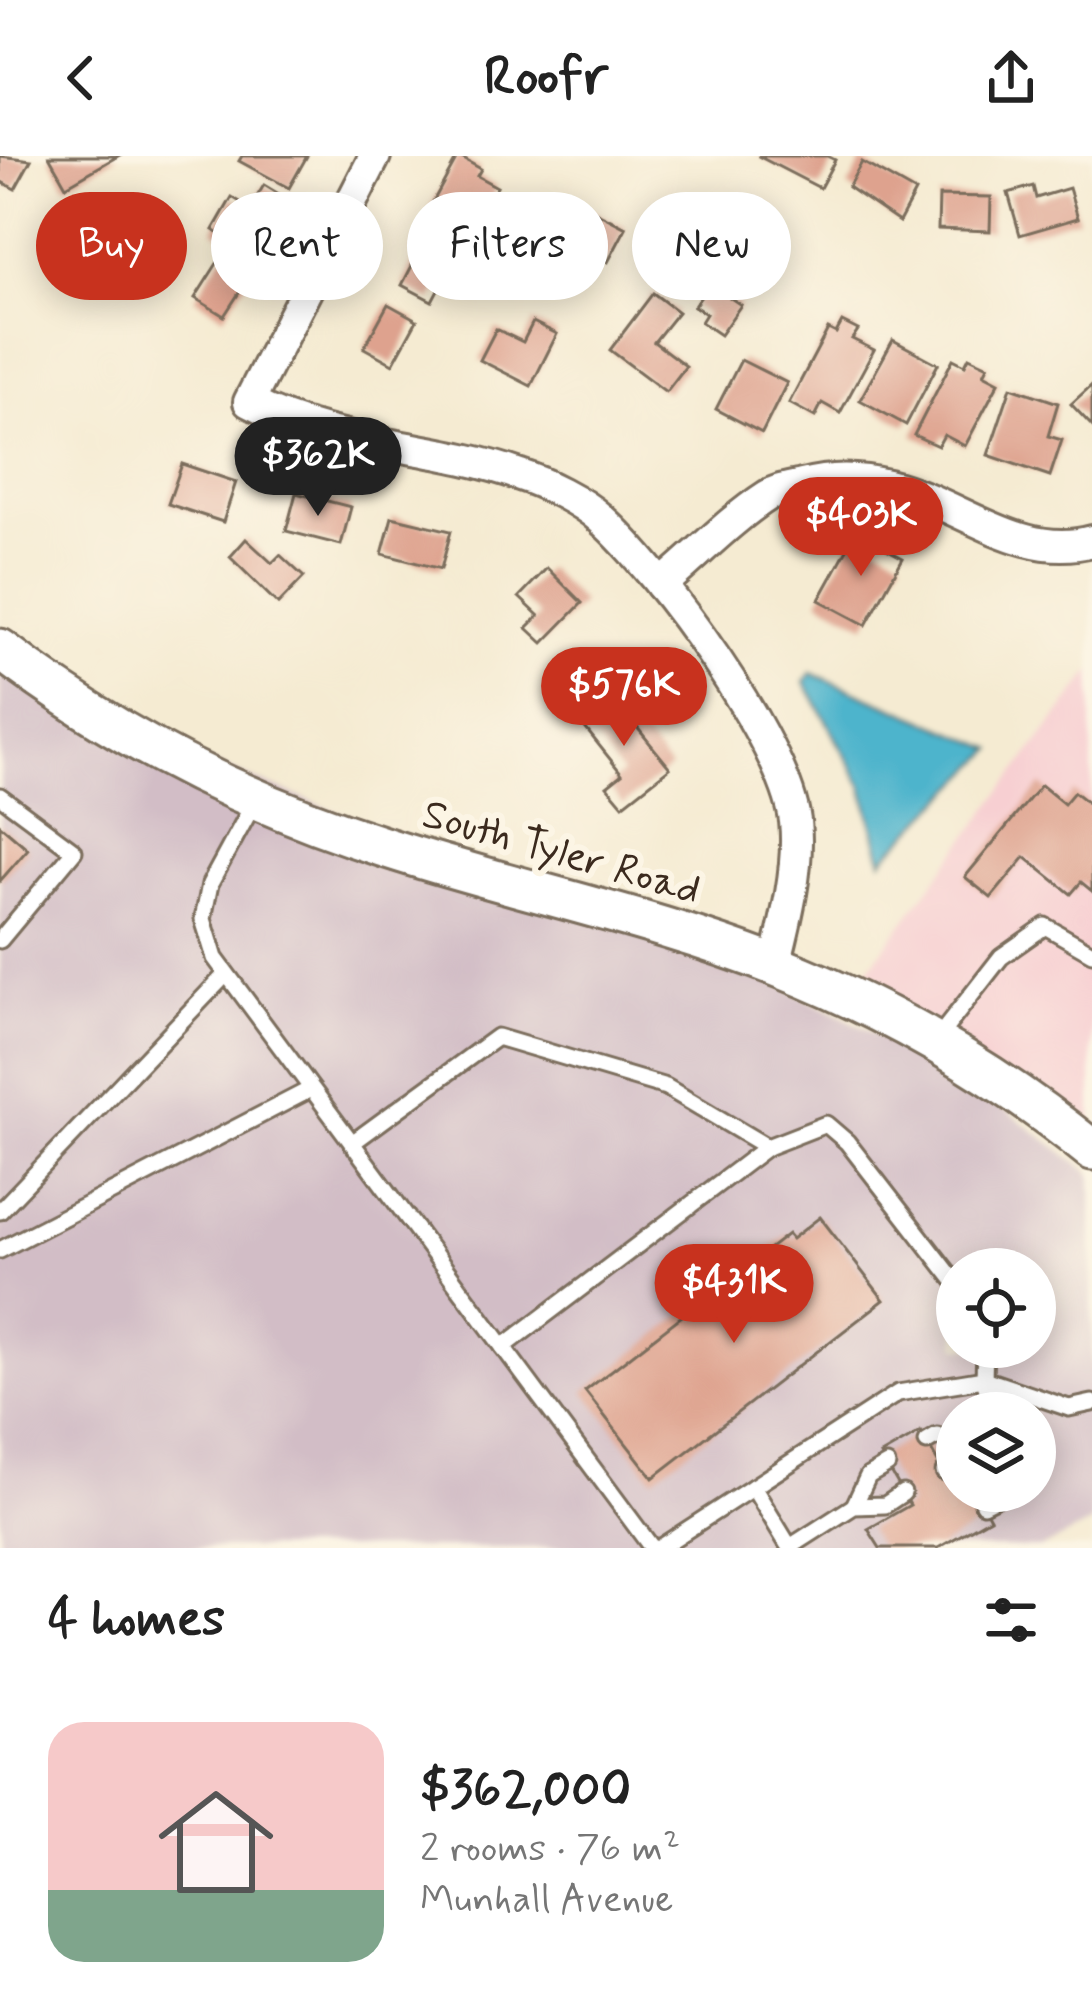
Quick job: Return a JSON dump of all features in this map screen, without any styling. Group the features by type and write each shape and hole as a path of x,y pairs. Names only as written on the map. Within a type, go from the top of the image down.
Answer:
{"street":[{"path":"375,156 249,402 286,423 521,475 596,513 662,585 774,753 795,822 787,914 775,965"},
{"path":"662,585 771,493 832,477 901,484 1017,538 1067,548 1092,541"},
{"name":"South Tyler Road","path":"0,649 94,716 255,801 387,848 775,965 935,1041 1008,1085 1092,1150"}],"lane":[{"path":"0,796 74,851 0,940"},
{"path":"255,801 210,884 203,919 214,958 655,1548 898,1393 984,1379 1069,1408 1092,1403"},
{"path":"935,1041 1001,957 1046,926 1092,952"},
{"path":"0,1211 226,974"},
{"path":"352,1143 496,1037 666,1087 767,1147"},
{"path":"0,1250 311,1089"},
{"path":"503,1347 767,1147 826,1124 847,1142 936,1257"},
{"path":"984,1368 987,1392"},
{"path":"927,1442 936,1437"},
{"path":"854,1506 868,1476 887,1466"},
{"path":"753,1487 790,1548 854,1506 885,1505 903,1493"}],"shaded area":[{"path":"0,662 44,697 768,980 959,1075 1092,1174 1092,1523 1041,1548 0,1548"},
{"path":"1092,671 1092,1142 852,991"}],"water":[{"path":"811,673 994,749 882,860 863,787 805,682"}],"building":[{"path":"0,156 31,160 15,189 0,181"},
{"path":"49,156 118,156 66,186"},
{"path":"242,156 307,156 289,188 239,161"},
{"path":"458,156 481,169 477,176 497,187 494,192 438,192"},
{"path":"758,156 827,156 835,160 820,188"},
{"path":"862,162 915,192 899,222 848,187"},
{"path":"1033,186 1036,198 1069,188 1078,218 1020,235 1008,193"},
{"path":"939,196 991,197 990,231 938,229"},
{"path":"608,219 626,228 608,262"},
{"path":"211,273 211,300 234,300 224,316 195,298"},
{"path":"648,300 662,300 678,312 654,342 686,366 666,392 610,350"},
{"path":"698,300 734,300 741,305 720,335 701,322 706,314 694,306"},
{"path":"388,304 417,320 393,364 364,348"},
{"path":"533,322 557,334 531,386 480,360 496,329 523,342"},
{"path":"842,322 858,330 852,339 874,350 840,413 822,403 815,417 789,403 828,329 836,333"},
{"path":"893,340 938,364 906,425 860,400"},
{"path":"969,357 988,366 984,374 999,382 965,446 944,435 938,446 914,435 953,359 965,365"},
{"path":"741,360 787,383 762,433 716,409"},
{"path":"1092,385 1092,426 1071,404"},
{"path":"1011,387 1058,403 1048,436 1062,440 1050,476 988,455"},
{"path":"182,464 236,482 223,522 168,504"},
{"path":"296,493 351,507 341,545 286,531"},
{"path":"392,517 451,531 441,569 382,554"},
{"path":"856,533 903,558 866,625 819,600"},
{"path":"246,539 272,563 280,555 304,577 278,604 230,557"},
{"path":"547,568 582,603 543,643 527,628 539,616 519,597"},
{"path":"610,694 670,768 623,805 607,786 622,774 578,719"},
{"path":"1041,785 1064,804 1074,792 1092,806 1092,891 1081,882 1071,894 1025,857 991,898 965,877"},
{"path":"0,825 28,849 0,881"},
{"path":"820,1217 884,1300 653,1478 585,1391 788,1234 792,1239"},
{"path":"921,1432 936,1458 936,1512 987,1512 990,1518 938,1548 880,1548 868,1529 910,1505 881,1455"}]}
